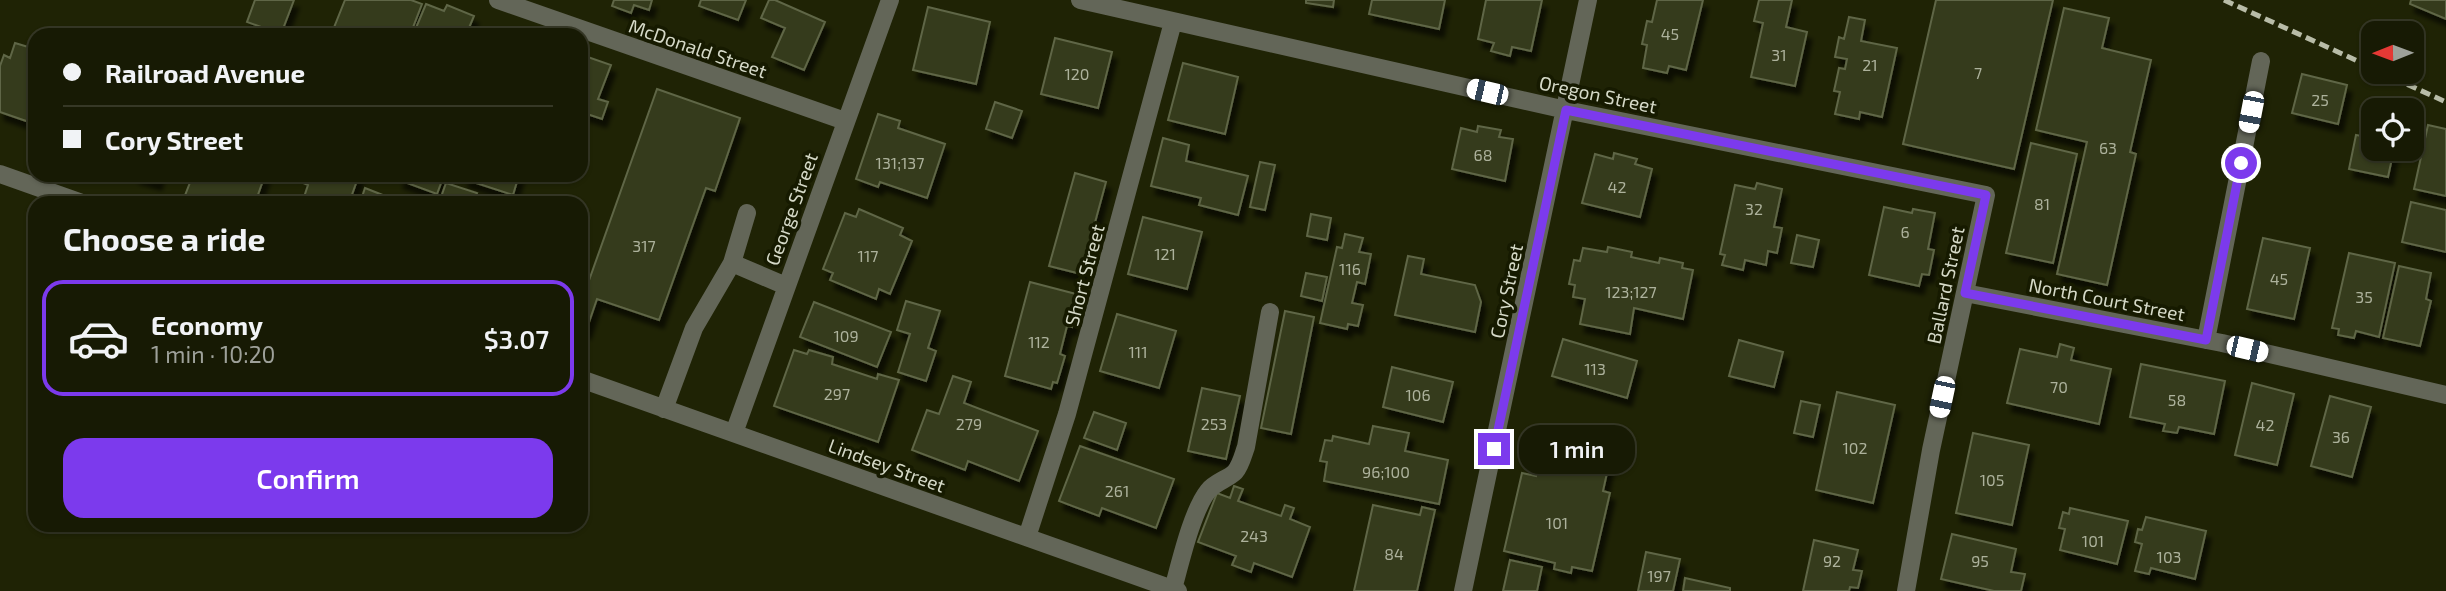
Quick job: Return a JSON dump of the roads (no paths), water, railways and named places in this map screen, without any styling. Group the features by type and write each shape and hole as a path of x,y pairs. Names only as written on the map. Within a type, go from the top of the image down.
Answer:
{"street":[{"name":"McDonald Street","path":"498,0 578,28"},
{"name":"George Street","path":"734,433 890,0"},
{"name":"Oregon Street","path":"1080,0 1566,110 1986,195"},
{"name":"Cory Street","path":"1463,591 1588,0"},
{"name":"Short Street","path":"1027,537 1075,387 1172,22"},
{"name":"McDonald Street","path":"588,31 845,121"},
{"path":"2206,340 2261,61"},
{"path":"0,174 62,196"},
{"name":"Ballard Street","path":"1906,591 1931,450 1986,195"},
{"path":"664,409 694,328 722,285 732,263 747,213"},
{"path":"732,263 786,286"},
{"name":"North Court Street","path":"1965,293 2206,340 2446,395"},
{"path":"1176,590 1185,545 1201,503 1208,491 1234,472 1246,447 1270,312"},
{"name":"Lindsey Street","path":"588,382 1176,590"}],"railway":[{"path":"2224,0 2361,63"},
{"path":"2406,84 2446,102"}]}
